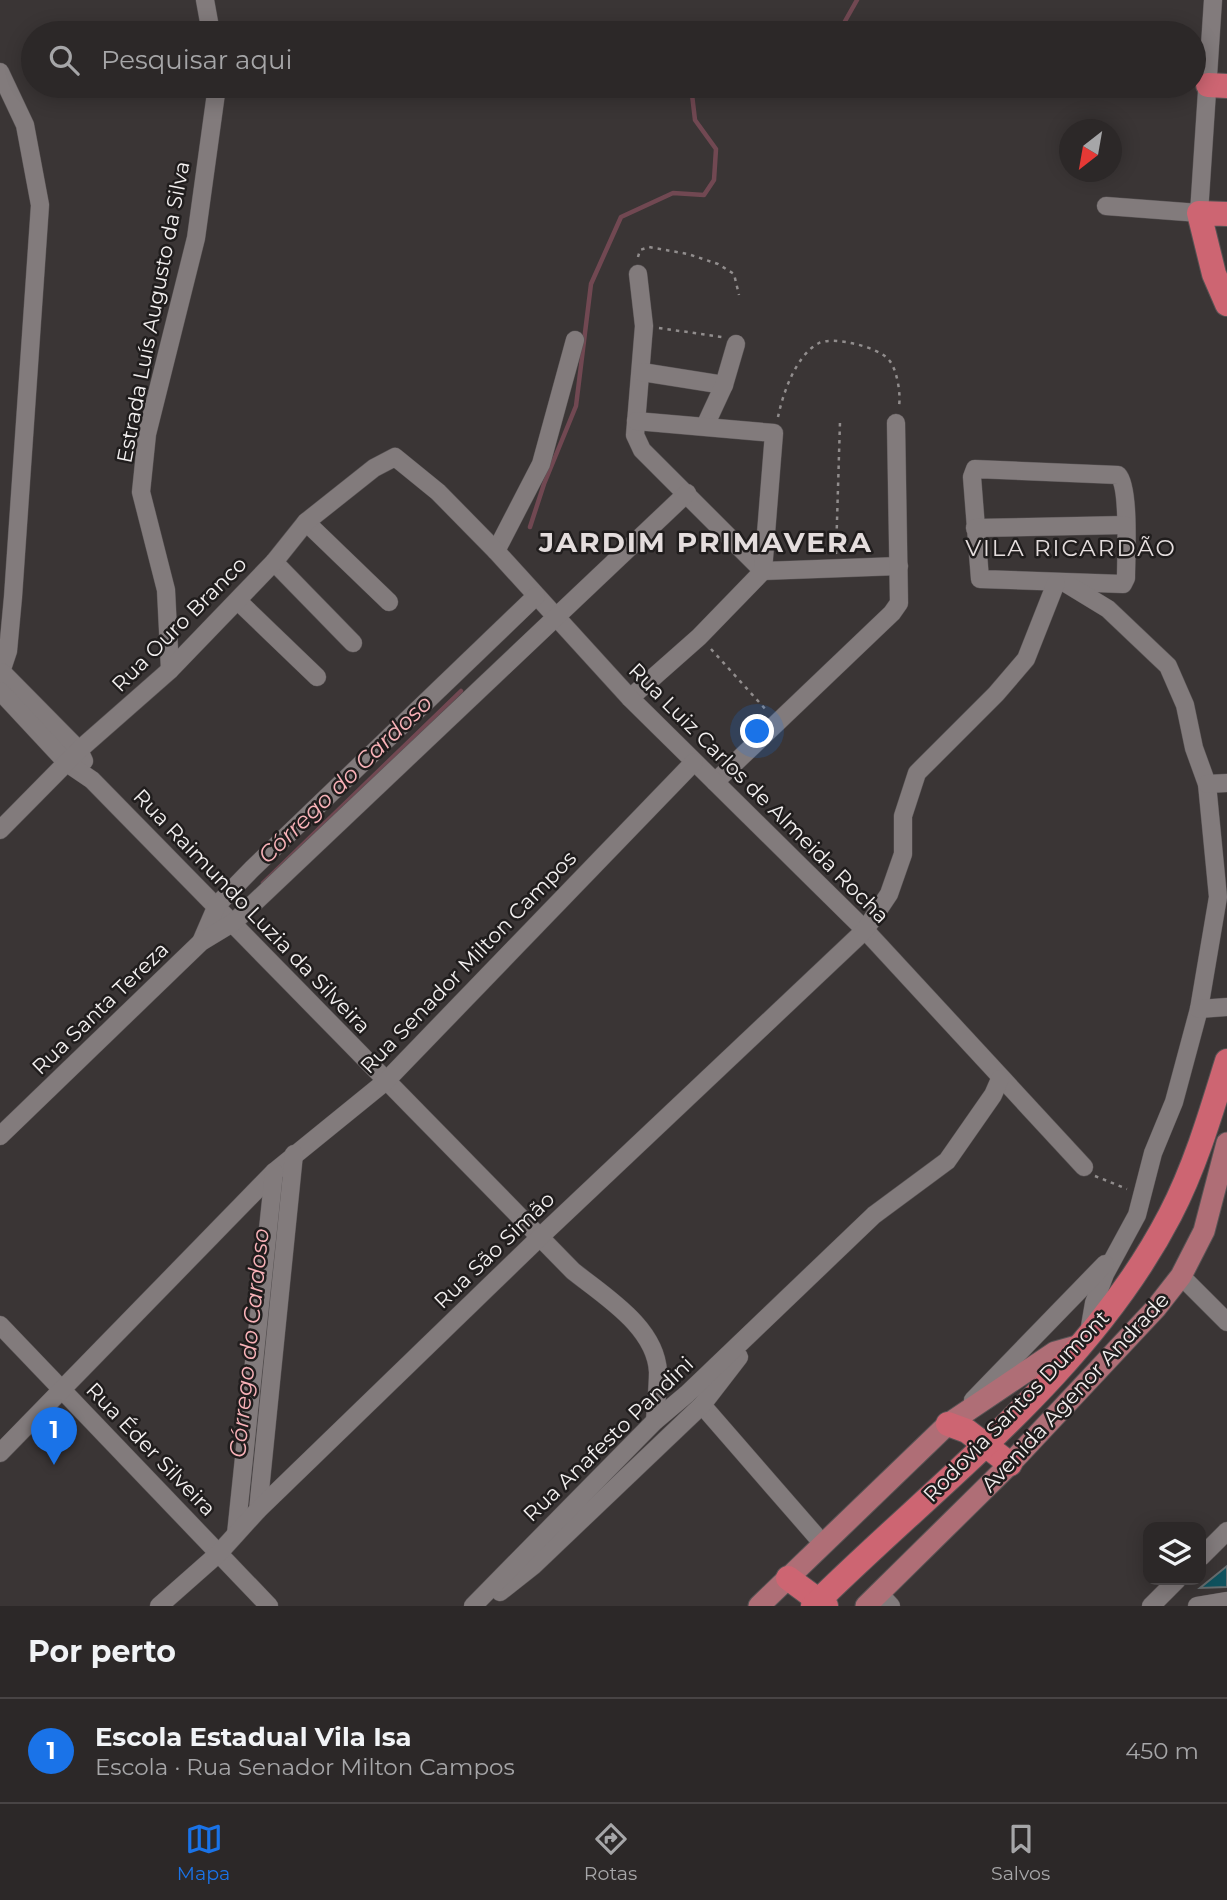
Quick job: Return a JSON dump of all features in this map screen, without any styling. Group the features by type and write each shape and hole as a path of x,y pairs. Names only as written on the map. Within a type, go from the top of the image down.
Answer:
{"highway":[{"path":"1227,214 1199,213 1214,274 1227,303"},
{"name":"Rodovia Santos Dumont","path":"820,1604 984,1445 1084,1340 1130,1281 1184,1188 1227,1061"},
{"path":"948,1424 967,1431 1010,1464"},
{"path":"788,1578 820,1604"}],"main road":[{"name":"Avenida Agenor Andrade","path":"879,1602 1112,1357 1181,1276 1204,1231 1227,1143"},
{"name":"Avenida Agenor Andrade","path":"759,1606 948,1424 1055,1352 1084,1340"}],"street":[{"path":"205,0 209,21"},
{"path":"1106,206 1199,213 1217,85 1213,0"},
{"path":"0,72 25,125 40,205 13,597 1,673 73,756"},
{"name":"Estrada Luís Augusto da Silva","path":"170,670 166,590 141,492 148,434 196,238 215,98"},
{"path":"638,274 644,326 635,435 642,450 763,570 899,566"},
{"path":"496,551 541,464 575,340"},
{"path":"705,426 724,385 736,344"},
{"path":"642,372 724,385"},
{"path":"630,698 699,637 763,570 774,433 636,421"},
{"path":"715,782 892,613 899,603 896,422"},
{"name":"Rua Ouro Branco","path":"0,830 73,756 170,670 274,562 306,522 374,468 395,457"},
{"name":"Rua Luiz Carlos de Almeida Rocha","path":"395,457 438,492 496,551 630,698 864,930 1084,1167"},
{"path":"978,468 1118,475 1123,481 1125,525 1126,578 1123,584 1061,584 981,579 975,528 974,471 978,468"},
{"name":"Rua Santa Tereza","path":"0,1136 201,942 234,922 554,616 687,493"},
{"path":"306,522 389,602"},
{"path":"975,528 1125,525"},
{"path":"274,562 353,643"},
{"path":"948,1424 1122,1247 1137,1215 1153,1153 1174,1102 1199,1009 1218,897 1207,784 1185,705 1168,666 1108,609 1061,584"},
{"name":"Rua São Simão","path":"159,1606 219,1552 258,1510 541,1236 864,930 889,894 903,853 903,816 917,773 996,694 1026,659 1061,584"},
{"name":"Rua Santa Tereza","path":"201,942 217,905 536,596"},
{"path":"237,601 317,677"},
{"path":"0,691 73,756"},
{"name":"Rua Raimundo Luzia da Silveira","path":"73,756 92,780 234,922 386,1082 573,1271 632,1321 650,1343 658,1370 655,1421"},
{"name":"Rua Senador Milton Campos","path":"0,1453 274,1172 386,1082 694,762"},
{"path":"1207,784 1227,783"},
{"path":"1199,1009 1227,1007"},
{"name":"Rua Anafesto Pandini","path":"473,1606 655,1421 687,1394 874,1215 947,1161 993,1095 1000,1079"},
{"path":"258,1510 294,1154"},
{"path":"236,1534 274,1172"},
{"path":"1084,1340 1094,1303 1115,1254"},
{"path":"1181,1276 1227,1322"},
{"name":"Rua Anafesto Pandini","path":"483,1606 533,1566 702,1405 777,1307"},
{"name":"Rua Éder Silveira","path":"0,1325 267,1605"},
{"path":"702,1405 823,1544"},
{"path":"1206,1552 1227,1531"},
{"path":"1151,1606 1172,1585"},
{"path":"1197,1606 1227,1601"}],"path":[{"path":"638,274 640,250 649,247 688,254 718,264 734,274 739,295"},
{"path":"666,329 725,338 736,344"},
{"path":"774,433 782,397 806,355 817,344 832,338 878,351 889,358 900,398 896,422"},
{"path":"836,568 840,422"},
{"path":"699,637 777,722"},
{"path":"1084,1167 1101,1180 1143,1195"}],"building":[{"path":"1227,1566 1227,1587 1200,1588"}],"waterway":[{"name":"Córrego do Cardoso","path":"845,21 857,0"},
{"name":"Córrego do Cardoso","path":"530,527 544,484 576,406 591,284 621,217 673,193 704,195 714,180 716,149 695,120 692,98"},
{"name":"Córrego do Cardoso","path":"263,883 461,691"}],"place":[{"name":"Escola Estadual Vila Isa","path":"54,1465"}],"district":[{"name":"JARDIM PRIMAVERA","path":"706,542"},
{"name":"VILA RICARDÃO","path":"1071,548"}]}
